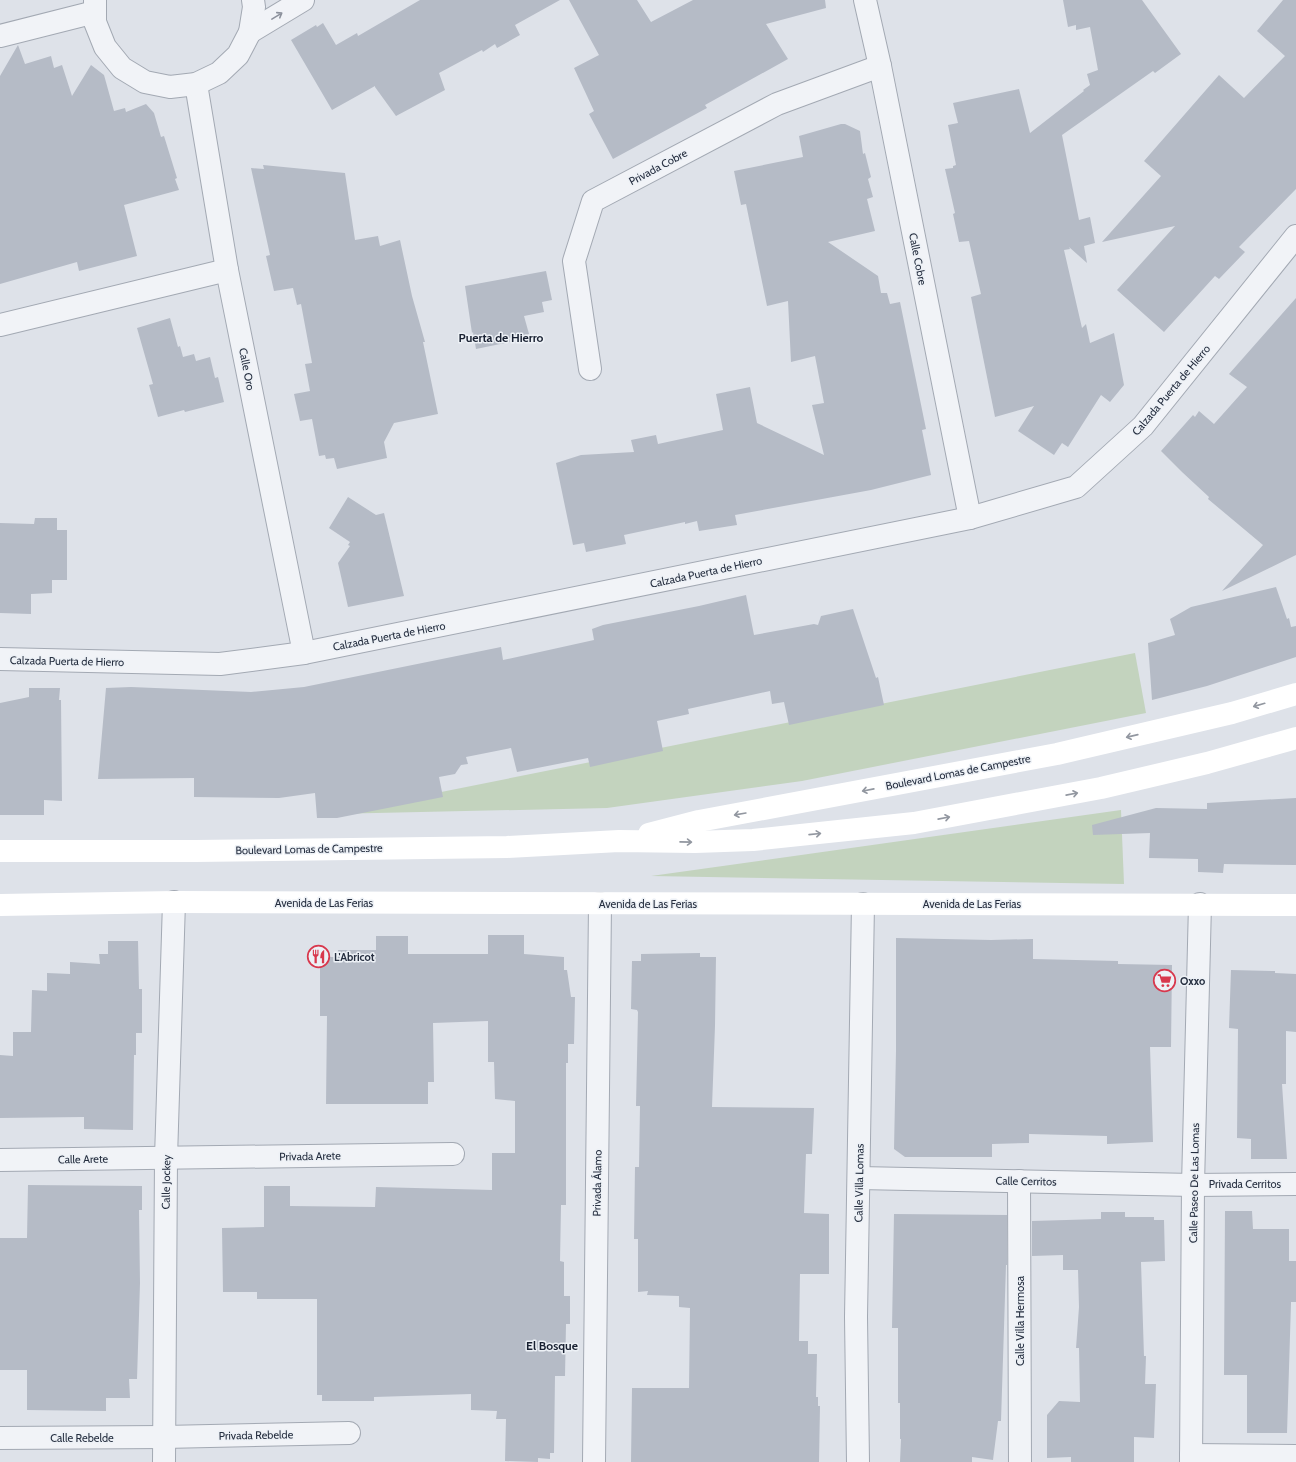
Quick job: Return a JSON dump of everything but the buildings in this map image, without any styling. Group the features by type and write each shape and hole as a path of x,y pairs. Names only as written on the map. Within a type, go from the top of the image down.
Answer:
{"main road":[{"name":"Boulevard Lomas de Campestre","path":"619,841 699,821 1057,754 1232,713 1296,694"},
{"name":"Boulevard Lomas de Campestre","path":"0,851 195,851 507,847 619,841 695,842 753,840 914,823 1101,788 1207,763 1296,738"},
{"name":"Avenida de Las Ferias","path":"0,905 174,902 1296,905"}],"street":[{"path":"0,36 95,6 95,22 105,47 122,68 145,82 170,87 196,84 219,73 238,55 250,32 254,6 253,0"},
{"path":"250,32 303,0"},
{"name":"Calle Cobre","path":"864,0 880,66 970,518"},
{"name":"Privada Cobre","path":"590,369 574,262 593,201 777,104 880,66"},
{"name":"Calle Oro","path":"196,84 227,270 304,653"},
{"name":"Calzada Puerta de Hierro","path":"0,659 220,664 304,653 970,518 1076,488 1143,426 1296,236"},
{"path":"0,325 227,270"},
{"name":"Calle Jockey","path":"164,1462 166,1158 174,902"},
{"name":"Privada Álamo","path":"594,1462 600,904"},
{"name":"Calle Villa Lomas","path":"858,1462 856,1317 863,904"},
{"name":"Calle Paseo De Las Lomas","path":"1191,1458 1193,1184 1200,904"},
{"name":"Privada Arete","path":"166,1158 453,1154"},
{"name":"Calle Arete","path":"0,1160 166,1158"},
{"name":"Calle Cerritos","path":"859,1178 1193,1184"},
{"name":"Calle Villa Hermosa","path":"1019,1181 1020,1462"},
{"name":"Privada Cerritos","path":"1193,1184 1296,1184"},
{"name":"Privada Rebelde","path":"164,1437 349,1433"},
{"name":"Calle Rebelde","path":"0,1438 164,1437"},
{"path":"1191,1458 1296,1456"}],"green space":[{"path":"1135,653 1146,713 802,781 607,808 331,814"},
{"path":"1121,810 1124,884 651,876"}],"place":[{"name":"L'Abricot","path":"319,957"},
{"name":"Oxxo","path":"1165,981"}],"district":[{"name":"Puerta de Hierro","path":"501,337"},
{"name":"El Bosque","path":"552,1345"}]}
